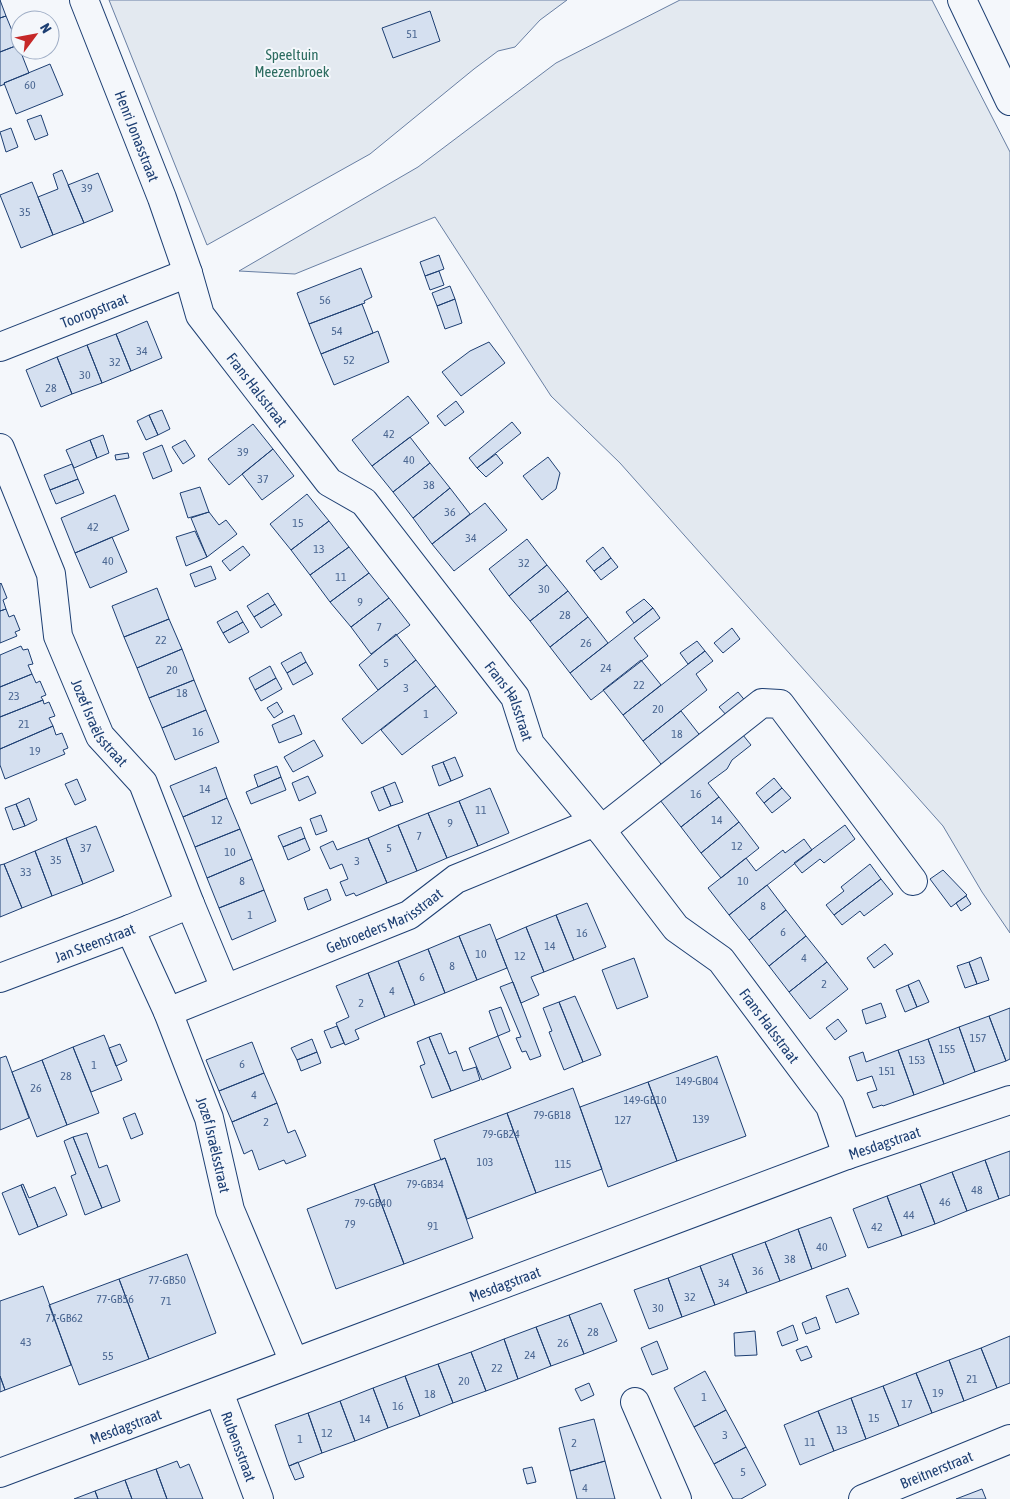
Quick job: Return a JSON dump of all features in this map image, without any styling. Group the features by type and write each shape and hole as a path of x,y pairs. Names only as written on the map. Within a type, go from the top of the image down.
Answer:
{"street":[{"name":"Henri Jonasstraat","path":"84,0 162,198 188,273"},
{"path":"962,0 1010,101"},
{"name":"Tooropstraat","path":"0,347 188,273"},
{"name":"Frans Halsstraat","path":"188,273 200,315 330,482 364,502 515,697 530,744 598,826 676,928 721,960 744,990 830,1106 847,1154"},
{"name":"Jozef Israëlsstraat","path":"0,448 51,574 58,636 100,736 143,783 225,988"},
{"name":"Gebroeders Marisstraat","path":"168,1012 409,914 456,879 598,826 762,703 780,704 912,881"},
{"name":"Jan Steenstraat","path":"0,978 130,929 190,904"},
{"name":"Jozef Israëlsstraat","path":"130,929 168,1012 209,1118 230,1210 294,1362"},
{"name":"Mesdagstraat","path":"0,1473 847,1154 1010,1100"},
{"name":"Rubensstraat","path":"219,1392 259,1499"},
{"path":"635,1402 677,1499"},
{"name":"Breitnerstraat","path":"863,1499 1010,1439"}],"green space":[{"name":"Speeltuin Meezenbroek","path":"109,0 567,0 540,20 515,47 498,51 370,154 207,245"},
{"path":"680,0 932,0 1010,152 1010,933 982,892 943,826 620,463 551,396 435,217 295,274 239,271 418,167 556,63"}],"building":[{"path":"0,0 6,16 0,18"},
{"path":"430,11 440,41 393,58 382,28"},
{"path":"6,16 10,26 10,48 0,52 0,18"},
{"path":"10,48 10,60 24,60 29,73 0,86 0,52"},
{"path":"50,64 63,95 16,114 4,83"},
{"path":"41,115 48,135 35,140 27,120"},
{"path":"11,128 18,147 6,152 0,132"},
{"path":"62,170 84,223 53,235 38,197 58,189 53,174"},
{"path":"98,173 113,211 84,223 68,185"},
{"path":"32,182 53,235 21,248 0,195"},
{"path":"439,255 444,269 425,276 420,262"},
{"path":"361,268 372,297 364,301 365,303 309,324 297,293"},
{"path":"439,271 444,285 430,290 425,276"},
{"path":"450,286 455,299 437,306 432,293"},
{"path":"455,299 462,323 445,329 437,306"},
{"path":"362,304 373,333 321,354 309,324"},
{"path":"147,321 162,358 131,371 116,334"},
{"path":"378,331 389,362 334,385 321,354"},
{"path":"116,334 131,371 102,383 87,345"},
{"path":"489,342 505,363 461,396 442,372 470,351"},
{"path":"87,345 102,383 72,394 57,357"},
{"path":"57,357 72,394 41,407 26,370"},
{"path":"408,396 429,423 372,466 352,440"},
{"path":"456,401 464,412 445,426 437,416"},
{"path":"162,410 170,429 158,435 149,415"},
{"path":"149,415 158,435 146,440 137,421"},
{"path":"512,422 521,433 477,468 469,458"},
{"path":"253,424 273,449 229,485 208,459"},
{"path":"103,435 109,453 97,458 90,440"},
{"path":"410,437 430,463 393,492 372,466"},
{"path":"90,440 97,458 74,468 66,450"},
{"path":"185,440 195,456 183,464 172,447"},
{"path":"162,445 172,471 153,479 143,453"},
{"path":"273,449 294,476 262,500 242,474"},
{"path":"128,453 129,458 116,460 115,455"},
{"path":"496,454 503,463 486,477 477,468"},
{"path":"548,457 560,473 556,489 542,500 523,476"},
{"path":"430,463 450,488 413,518 393,492"},
{"path":"72,464 78,479 50,490 44,475"},
{"path":"78,479 84,493 56,504 50,490"},
{"path":"200,487 209,512 188,518 180,493"},
{"path":"450,488 470,514 432,544 413,518"},
{"path":"307,494 329,521 291,550 270,524"},
{"path":"115,495 129,530 75,553 61,518"},
{"path":"485,503 507,530 454,571 432,544"},
{"path":"209,512 219,525 226,520 237,534 207,557 191,518"},
{"path":"329,521 349,547 310,575 291,550"},
{"path":"195,531 207,557 186,566 176,537"},
{"path":"112,537 127,572 90,588 75,553"},
{"path":"527,539 547,565 509,596 489,569"},
{"path":"243,546 250,555 230,571 222,561"},
{"path":"349,547 369,573 330,602 310,575"},
{"path":"603,547 611,558 594,571 586,561"},
{"path":"611,558 618,567 601,580 594,571"},
{"path":"547,565 568,591 530,621 509,596"},
{"path":"211,566 216,579 195,587 190,574"},
{"path":"369,573 389,598 351,627 330,602"},
{"path":"0,584 7,598 3,600 6,609 0,611"},
{"path":"157,588 169,619 124,637 112,606"},
{"path":"568,591 588,617 550,647 530,621"},
{"path":"268,593 275,604 254,617 247,606"},
{"path":"389,598 410,625 371,654 351,627"},
{"path":"644,599 653,608 634,623 626,612"},
{"path":"275,604 282,615 261,628 254,617"},
{"path":"653,608 660,618 634,638 648,656 591,700 570,673"},
{"path":"6,609 9,617 14,615 20,630 15,632 17,636 0,643 0,611"},
{"path":"237,611 243,622 223,633 217,622"},
{"path":"588,617 608,643 570,673 550,647"},
{"path":"169,619 182,649 137,668 124,637"},
{"path":"243,622 249,632 229,643 223,633"},
{"path":"732,628 740,639 723,653 714,643"},
{"path":"396,634 416,660 378,690 359,665"},
{"path":"697,641 705,651 688,664 680,653"},
{"path":"21,646 23,650 28,649 33,664 28,665 32,674 0,687 0,655"},
{"path":"182,649 194,680 149,698 137,668"},
{"path":"705,651 713,661 696,674 707,690 643,741 623,715"},
{"path":"301,652 306,662 287,673 281,663"},
{"path":"416,660 436,686 362,744 342,719"},
{"path":"641,660 661,685 623,715 603,690"},
{"path":"306,662 313,674 293,685 287,673"},
{"path":"270,666 276,678 255,690 249,678"},
{"path":"32,674 36,683 40,681 46,695 41,697 43,700 0,717 0,687"},
{"path":"276,678 282,689 261,701 255,690"},
{"path":"194,680 206,710 162,728 149,698"},
{"path":"436,686 457,713 402,755 381,730"},
{"path":"738,692 747,703 728,717 719,707"},
{"path":"43,700 44,704 49,702 55,716 49,718 53,726 0,749 0,717"},
{"path":"277,702 283,712 274,718 267,708"},
{"path":"206,710 219,742 175,760 162,728"},
{"path":"681,711 702,738 664,768 643,741"},
{"path":"294,715 302,734 279,743 272,725"},
{"path":"53,726 56,735 62,733 68,748 63,750 65,754 5,779 0,765 0,749"},
{"path":"743,735 751,745 732,760 727,769 708,783 719,797 681,827 660,800"},
{"path":"314,740 323,756 293,772 284,757"},
{"path":"455,757 463,776 451,781 443,762"},
{"path":"443,762 451,781 439,786 432,766"},
{"path":"277,766 281,777 258,787 254,775"},
{"path":"216,767 227,798 183,817 170,786"},
{"path":"308,776 316,793 299,801 292,783"},
{"path":"281,777 286,790 251,804 246,792"},
{"path":"774,778 782,788 764,803 756,793"},
{"path":"77,779 86,800 75,805 65,784"},
{"path":"395,782 403,802 391,806 383,787"},
{"path":"383,787 391,806 379,811 371,792"},
{"path":"490,788 509,833 478,846 459,801"},
{"path":"782,788 791,798 772,813 764,803"},
{"path":"719,797 739,822 701,853 681,827"},
{"path":"29,798 37,820 25,826 16,804"},
{"path":"227,798 240,829 195,847 183,817"},
{"path":"459,801 478,846 447,858 428,813"},
{"path":"16,804 25,826 13,830 5,808"},
{"path":"428,813 447,858 417,871 398,825"},
{"path":"321,815 327,831 316,835 310,819"},
{"path":"739,822 759,848 721,878 701,853"},
{"path":"398,825 417,871 387,883 368,838"},
{"path":"845,825 855,839 824,863 820,859 802,873 794,863"},
{"path":"96,826 114,871 83,884 66,838"},
{"path":"301,827 305,838 283,847 278,836"},
{"path":"240,829 252,859 207,878 195,847"},
{"path":"66,838 83,884 52,896 35,851"},
{"path":"305,838 310,850 288,860 283,847"},
{"path":"368,838 387,883 356,896 354,893 346,896 340,882 348,879 342,864 330,869 320,847 333,841 337,850"},
{"path":"804,839 812,850 729,915 708,888 746,858 756,871 783,850 785,853"},
{"path":"35,851 52,896 22,908 4,864"},
{"path":"252,859 264,890 219,908 207,878"},
{"path":"4,864 22,908 0,917 0,865"},
{"path":"870,864 881,879 834,915 826,905 844,891 841,887"},
{"path":"943,870 967,895 951,907 930,879"},
{"path":"881,879 893,894 864,916 860,911 842,925 834,915"},
{"path":"767,885 786,910 749,940 729,915"},
{"path":"327,889 331,900 308,910 304,898"},
{"path":"264,890 276,921 232,940 219,908"},
{"path":"966,896 971,904 961,911 956,903"},
{"path":"587,903 606,947 574,960 556,915"},
{"path":"786,910 806,936 769,966 749,940"},
{"path":"556,915 574,960 544,972 526,927"},
{"path":"490,924 507,968 477,980 459,936"},
{"path":"526,927 544,972 531,977 539,995 521,1003 496,940"},
{"path":"459,936 477,980 445,993 428,949"},
{"path":"806,936 827,962 789,992 769,966"},
{"path":"885,944 893,954 874,968 867,958"},
{"path":"428,949 445,993 415,1005 398,961"},
{"path":"981,957 989,980 977,984 969,962"},
{"path":"634,958 648,997 617,1009 602,970"},
{"path":"398,961 415,1005 385,1017 368,973"},
{"path":"827,962 848,989 810,1019 789,992"},
{"path":"969,962 977,984 965,988 957,966"},
{"path":"368,973 385,1017 355,1030 359,1039 345,1045 336,1023 349,1017 336,986"},
{"path":"919,980 929,1002 917,1007 908,985"},
{"path":"513,982 541,1056 530,1060 526,1051 522,1052 516,1038 521,1037 500,987"},
{"path":"908,985 917,1007 905,1012 896,990"},
{"path":"575,996 601,1055 583,1062 559,1002"},
{"path":"559,1002 583,1062 564,1070 549,1032 552,1031 543,1008"},
{"path":"881,1003 886,1017 866,1024 862,1010"},
{"path":"501,1007 510,1031 498,1036 489,1011"},
{"path":"1010,1008 1010,1059 1006,1061 989,1016"},
{"path":"989,1016 1006,1061 975,1072 959,1027"},
{"path":"838,1019 847,1031 835,1040 826,1028"},
{"path":"337,1026 344,1043 331,1048 324,1031"},
{"path":"959,1027 975,1072 944,1084 928,1039"},
{"path":"441,1033 449,1054 456,1051 463,1071 476,1067 480,1080 451,1091 429,1037"},
{"path":"104,1035 122,1080 91,1092 73,1047"},
{"path":"498,1036 511,1068 482,1080 469,1048"},
{"path":"429,1037 451,1091 432,1098 420,1066 425,1064 417,1042"},
{"path":"312,1039 317,1052 297,1060 291,1048"},
{"path":"928,1039 944,1084 914,1095 898,1050"},
{"path":"252,1042 264,1073 219,1091 206,1060"},
{"path":"120,1044 127,1061 116,1066 109,1048"},
{"path":"73,1047 99,1113 67,1125 42,1060"},
{"path":"898,1050 914,1095 873,1108 867,1093 877,1090 872,1076 857,1081 849,1057 863,1052 866,1062"},
{"path":"317,1052 321,1063 301,1071 297,1060"},
{"path":"6,1056 29,1118 0,1130 0,1058"},
{"path":"717,1056 746,1136 677,1161 648,1082"},
{"path":"42,1060 67,1125 37,1137 12,1072"},
{"path":"264,1073 277,1103 232,1122 219,1091"},
{"path":"648,1082 677,1161 608,1187 580,1107"},
{"path":"573,1088 602,1169 536,1193 507,1113"},
{"path":"277,1103 288,1133 295,1130 306,1156 286,1164 284,1160 259,1170 252,1150 244,1154 232,1122"},
{"path":"135,1113 143,1134 131,1139 123,1118"},
{"path":"507,1113 536,1193 467,1219 445,1158 441,1160 434,1140"},
{"path":"87,1133 99,1168 107,1165 120,1201 102,1208 73,1137"},
{"path":"73,1137 102,1208 85,1215 71,1176 76,1174 64,1141"},
{"path":"1010,1151 1010,1195 999,1199 985,1160"},
{"path":"445,1158 473,1238 404,1264 374,1184"},
{"path":"985,1160 999,1199 967,1211 952,1172"},
{"path":"952,1172 967,1211 935,1224 920,1184"},
{"path":"23,1184 29,1198 55,1187 67,1215 38,1227 21,1185"},
{"path":"374,1184 404,1264 336,1289 307,1209"},
{"path":"920,1184 935,1224 902,1236 887,1196"},
{"path":"21,1185 38,1227 19,1235 2,1193"},
{"path":"887,1196 902,1236 868,1248 853,1209"},
{"path":"831,1217 846,1256 812,1269 798,1229"},
{"path":"798,1229 812,1269 780,1281 765,1242"},
{"path":"765,1242 780,1281 747,1293 732,1254"},
{"path":"187,1254 216,1333 149,1359 119,1279"},
{"path":"732,1254 747,1293 715,1305 700,1266"},
{"path":"700,1266 715,1305 682,1317 668,1278"},
{"path":"668,1278 682,1317 649,1329 634,1290"},
{"path":"119,1279 149,1359 79,1385 49,1305"},
{"path":"43,1286 71,1365 5,1390 0,1376 0,1301"},
{"path":"848,1288 859,1314 836,1323 826,1296"},
{"path":"601,1303 617,1341 584,1354 569,1315"},
{"path":"569,1315 584,1354 551,1366 536,1327"},
{"path":"816,1317 820,1329 806,1334 802,1323"},
{"path":"793,1325 798,1340 782,1346 777,1332"},
{"path":"536,1327 551,1366 518,1379 504,1339"},
{"path":"755,1331 757,1355 735,1356 734,1333"},
{"path":"1010,1336 1010,1383 997,1388 981,1348"},
{"path":"504,1339 518,1379 486,1391 471,1352"},
{"path":"657,1341 668,1369 652,1375 641,1348"},
{"path":"807,1346 812,1357 801,1361 796,1350"},
{"path":"981,1348 997,1388 964,1401 949,1360"},
{"path":"471,1352 486,1391 453,1403 438,1364"},
{"path":"949,1360 964,1401 932,1413 916,1373"},
{"path":"438,1364 453,1403 420,1416 405,1376"},
{"path":"705,1371 726,1410 694,1427 674,1388"},
{"path":"916,1373 932,1413 899,1426 883,1386"},
{"path":"0,1376 5,1390 0,1392"},
{"path":"405,1376 420,1416 388,1428 373,1388"},
{"path":"589,1383 594,1395 581,1401 575,1389"},
{"path":"883,1386 899,1426 866,1439 851,1398"},
{"path":"373,1388 388,1428 355,1441 340,1401"},
{"path":"851,1398 866,1439 834,1451 818,1411"},
{"path":"340,1401 355,1441 322,1453 308,1413"},
{"path":"726,1410 746,1447 714,1464 694,1427"},
{"path":"818,1411 834,1451 800,1465 784,1425"},
{"path":"308,1413 322,1453 289,1466 275,1425"},
{"path":"594,1419 605,1461 570,1471 559,1428"},
{"path":"746,1447 766,1485 741,1499 733,1499 714,1464"},
{"path":"177,1461 180,1468 189,1464 203,1499 167,1499 156,1469"},
{"path":"605,1461 615,1499 577,1499 570,1471"},
{"path":"298,1462 304,1477 295,1480 289,1466"},
{"path":"532,1467 536,1482 527,1484 523,1469"},
{"path":"156,1469 167,1499 132,1499 125,1480"},
{"path":"125,1480 132,1499 98,1499 95,1491"},
{"path":"982,1489 986,1499 956,1499"},
{"path":"95,1491 98,1499 74,1499"}]}
